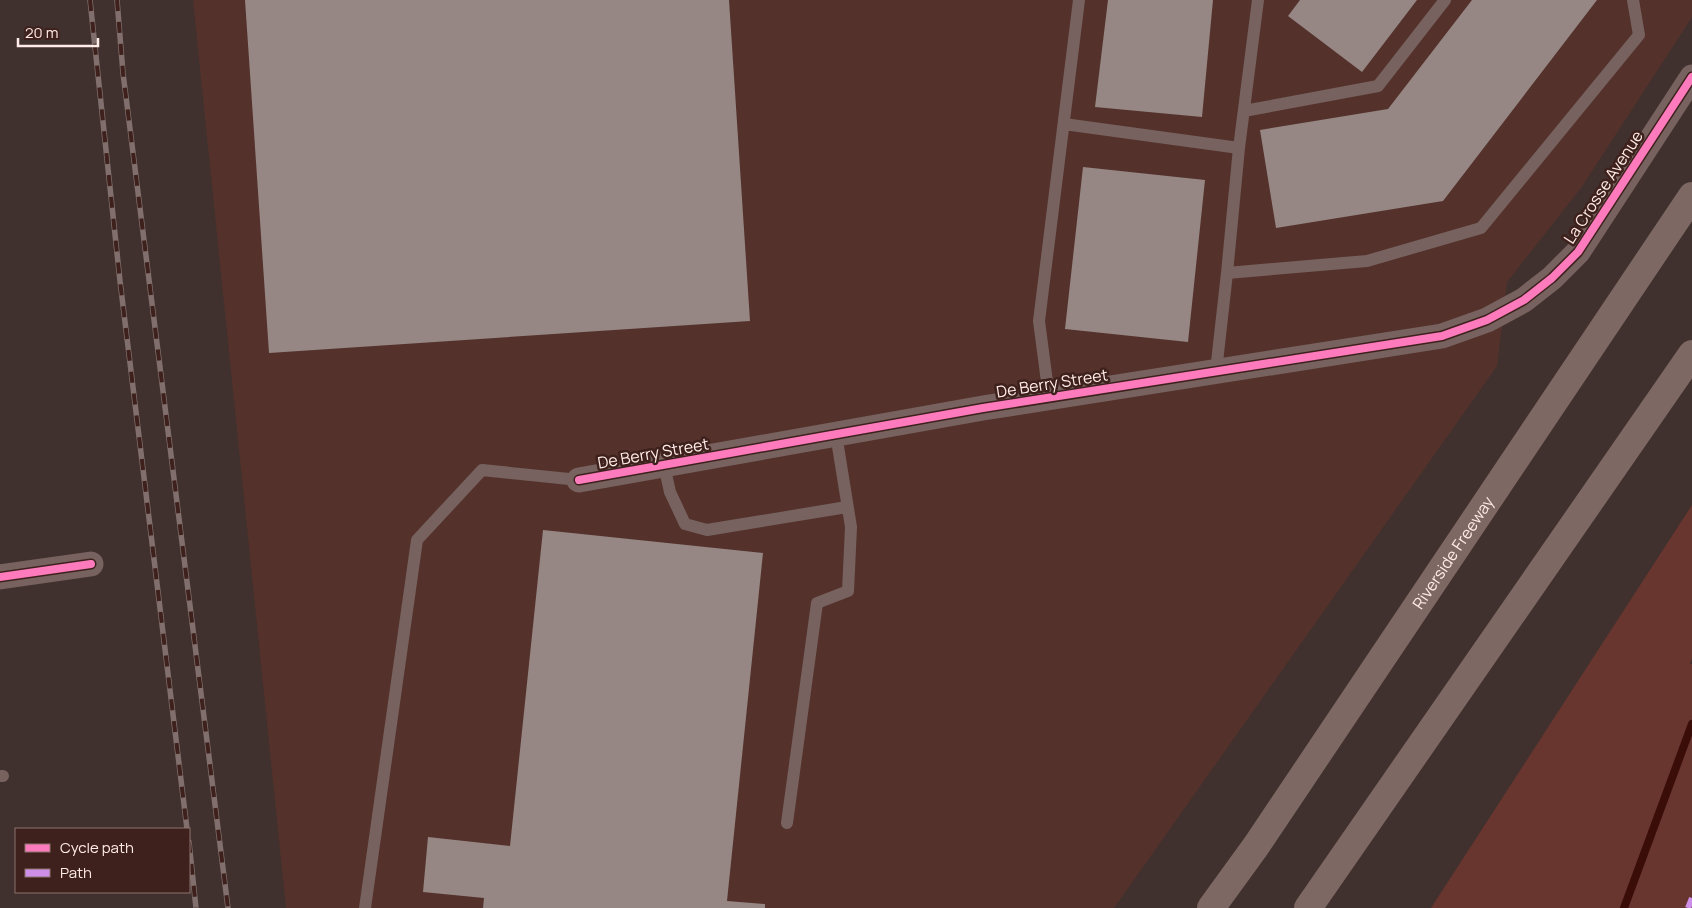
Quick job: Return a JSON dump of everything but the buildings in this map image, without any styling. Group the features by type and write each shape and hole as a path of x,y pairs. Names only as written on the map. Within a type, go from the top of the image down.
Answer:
{"highway":[{"name":"Riverside Freeway","path":"1211,908 1261,838 1692,196"},
{"path":"1308,908 1692,354"}],"street":[{"name":"La Crosse Avenue","path":"1524,300 1552,278 1578,252 1692,77"},
{"name":"De Berry Street","path":"580,480 1048,398 1442,336 1486,320 1524,300"},
{"path":"0,577 91,564"}],"lane":[{"path":"1048,398 1039,321 1079,0"},
{"path":"1216,371 1239,148 1258,0"},
{"path":"1244,112 1378,86 1445,0"},
{"path":"1226,273 1367,261 1481,228 1639,35 1633,0"},
{"path":"1064,124 1239,148"},
{"path":"787,822 817,603 848,591 851,527 836,434"},
{"path":"664,465 670,492 685,524 707,530 847,506"},
{"path":"365,908 417,540 482,470 580,480"}],"shaded area":[{"path":"193,0 1692,0 1692,17 1581,188 1507,282 1497,366 1114,908 286,908"},
{"path":"1692,505 1692,658 1690,664 1692,664 1692,908 1431,908"}],"waterway":[{"path":"1624,908 1692,724"}],"railway":[{"path":"90,0 120,281 187,828"},
{"path":"117,0 123,73 228,908"},
{"path":"190,851 196,908"}],"marked path":[{"path":"1688,908 1692,898"}],"cycle path":[{"path":"579,480 983,408 1442,336 1487,320 1524,300 1552,278 1578,252 1692,77"},
{"path":"0,577 91,564"}]}
